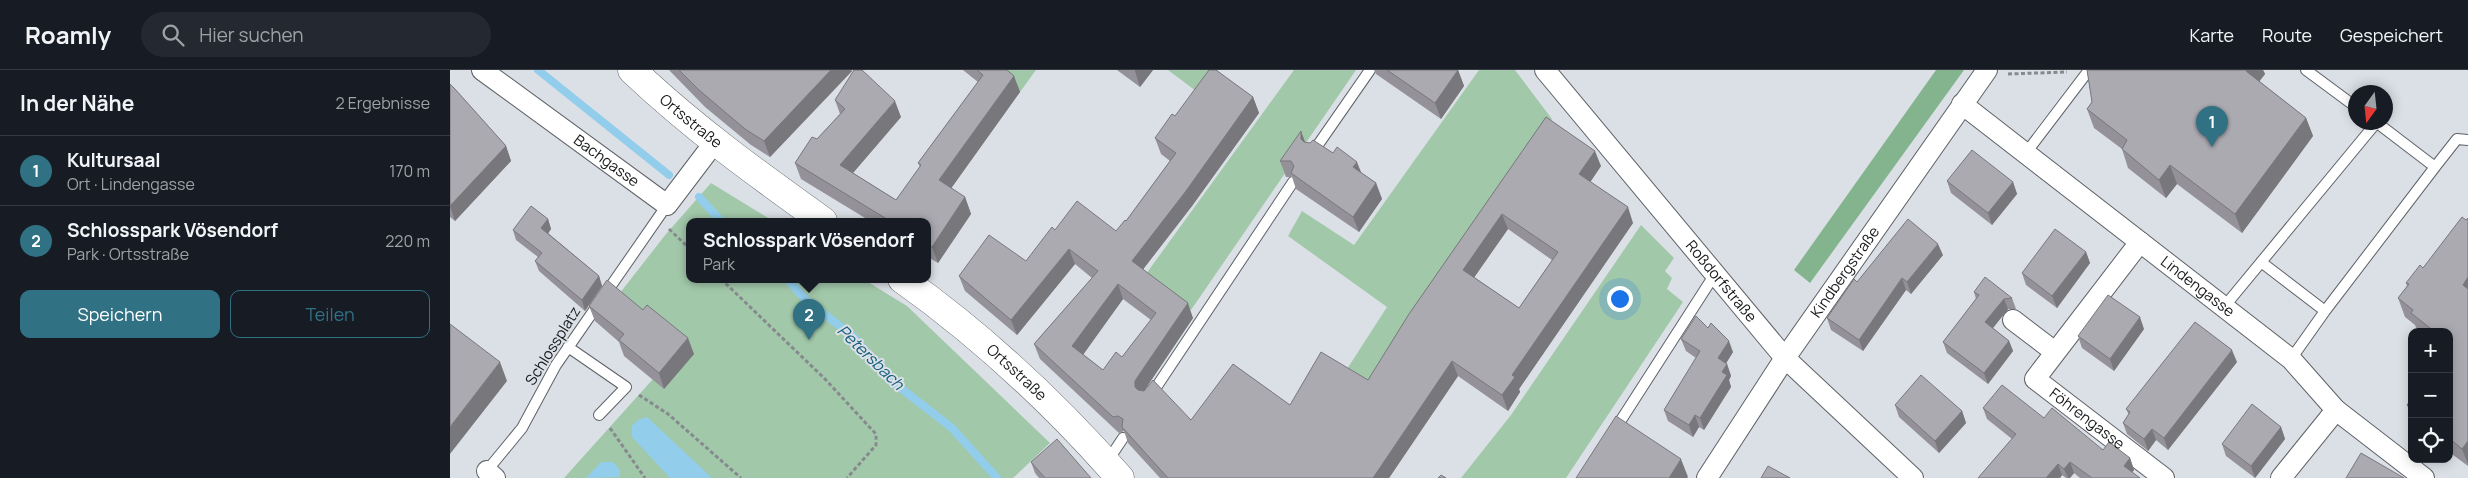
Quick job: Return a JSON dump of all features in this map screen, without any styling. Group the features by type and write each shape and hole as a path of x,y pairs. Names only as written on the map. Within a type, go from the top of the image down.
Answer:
{"street":[{"name":"Bachgasse","path":"482,70 662,212"},
{"name":"Ortsstraße","path":"632,70 714,143 819,218"},
{"name":"Roßdorfstraße","path":"1546,70 1785,358 1912,478"},
{"name":"Kindbergstraße","path":"1707,478 1785,358 1985,73"},
{"name":"Lindengasse","path":"1962,104 2291,359 2336,410 2424,478"},
{"path":"662,212 714,143"},
{"name":"Föhrengasse","path":"2140,242 2035,379 2164,478"},
{"name":"Ortsstraße","path":"908,283 935,302 1032,386 1113,470"},
{"path":"2013,320 2055,352"},
{"path":"2282,478 2336,410"}],"lane":[{"path":"1313,152 1370,70"},
{"path":"2306,70 2348,101"},
{"path":"2026,153 2088,71"},
{"path":"2224,307 2370,130"},
{"path":"2385,130 2435,167"},
{"path":"2291,359 2325,311 2457,139 2468,140"},
{"path":"1147,400 1292,182"},
{"name":"Schlossplatz","path":"488,476 522,428 568,347 662,212"},
{"path":"2261,262 2325,311"},
{"path":"1609,437 1715,274"},
{"path":"568,347 626,387 599,414"},
{"path":"1113,470 1123,438"}],"path":[{"path":"1985,73 2088,71"},
{"path":"662,212 686,244"},
{"path":"725,283 824,378 876,434 876,445 847,478"},
{"path":"626,387 668,414 741,478"},
{"path":"609,427 645,478"}],"green space":[{"path":"992,70 1036,70 1020,92"},
{"path":"1168,70 1218,70 1200,94"},
{"path":"1294,70 1356,70 1191,310 1146,274"},
{"path":"1479,70 1515,70 1552,119 1371,385 1347,369 1387,307 1288,236 1302,211 1354,245"},
{"path":"1936,70 1964,70 1810,283 1794,270"},
{"path":"711,183 768,218 686,218 686,283 870,283 907,306 1050,443 1013,478 564,478 653,379 665,389 616,298 666,234"},
{"path":"1641,225 1674,258 1665,271 1672,278 1667,289 1683,302 1566,478 1461,478 1511,415"}],"water":[{"path":"647,417 712,478 670,478 632,437 632,426 638,420"},
{"path":"601,462 613,462 620,470 620,477 586,478"}],"building":[{"path":"679,70 831,70 764,141 745,129 699,90"},
{"path":"854,70 862,70 895,101 840,165 896,200 921,165 918,163 983,75 977,70 1007,70 1014,76 939,180 965,197 932,247 931,218 885,218 795,163 812,137 817,139 845,109 835,100"},
{"path":"1209,70 1216,70 1253,97 1186,191 1132,261 1188,303 1135,381 1135,387 1138,390 1144,391 1153,380 1191,420 1233,364 1290,405 1321,352 1368,380 1409,314 1546,117 1595,151 1579,174 1628,207 1512,375 1515,377 1502,395 1452,361 1373,478 1168,478 1122,427 1123,419 1118,416 1113,417 1034,344 1098,271 1069,249 1011,320 959,276 989,235 1026,261 1052,227 1055,230 1077,201 1116,231 1126,221 1176,153 1155,138 1172,114 1175,116","holes":["1502,214 1558,252 1519,308 1463,270","1118,284 1156,313 1122,357 1116,352 1103,370 1072,346"]},
{"path":"1387,70 1458,70 1435,103"},
{"path":"2087,70 2247,70 2306,118 2235,214 2170,165 2159,180 2122,149 2127,140 2087,109 2092,102"},
{"path":"450,84 506,146 450,206"},
{"path":"1301,131 1301,139 1304,142 1310,143 1313,140 1333,153 1337,147 1357,162 1353,167 1376,183 1353,217 1291,173 1294,166 1291,161 1280,161"},
{"path":"1972,150 2013,182 1988,213 1947,181"},
{"path":"531,206 548,219 541,228 599,276 582,300 535,261 542,253 513,230"},
{"path":"2462,217 2466,220 2468,218 2468,277 2463,285 2468,289 2468,441 2462,449 2453,441 2453,328 2430,328 2411,313 2413,310 2398,298 2409,284 2406,283 2420,265 2423,268"},
{"path":"1908,219 1938,244 1907,282 1902,278 1859,340 1827,318 1854,279 1857,282"},
{"path":"2055,229 2086,252 2052,296 2022,273"},
{"path":"1985,277 2012,298 2004,299 1985,322 2009,341 1984,373 1943,342 1979,295 1974,292"},
{"path":"607,280 643,310 647,305 688,338 659,373 619,340 624,334 589,306"},
{"path":"2108,295 2140,317 2110,359 2078,336"},
{"path":"1696,316 1708,328 1711,323 1729,341 1718,358 1727,364 1722,372 1727,375 1700,418 1695,415 1689,425 1664,410 1700,351 1681,339"},
{"path":"2195,322 2232,350 2164,438 2152,429 2144,439 2123,423 2130,412 2126,409"},
{"path":"450,324 500,362 450,427"},
{"path":"1921,375 1962,411 1935,441 1895,405"},
{"path":"2002,385 2044,418 2052,408 2103,450 2109,442 2130,458 2124,466 2140,478 2092,478 2070,462 2064,469 2058,464 2046,478 1978,478 2016,434 1983,408"},
{"path":"2252,404 2281,427 2251,466 2222,444"},
{"path":"1616,416 1681,459 1669,478 1576,478"},
{"path":"1057,439 1091,478 1045,478 1031,462"},
{"path":"2361,453 2404,478 2346,478"},
{"path":"1768,466 1790,478 1761,478"}],"waterway":[{"name":"Petersbach","path":"538,70 669,175"},
{"name":"Petersbach","path":"699,197 718,218"},
{"name":"Petersbach","path":"791,283 806,300 854,337 889,379 952,428 997,478"}],"place":[{"name":"Kultursaal","path":"2212,147"},
{"name":"Schlosspark Vösendorf","path":"809,340"}]}
